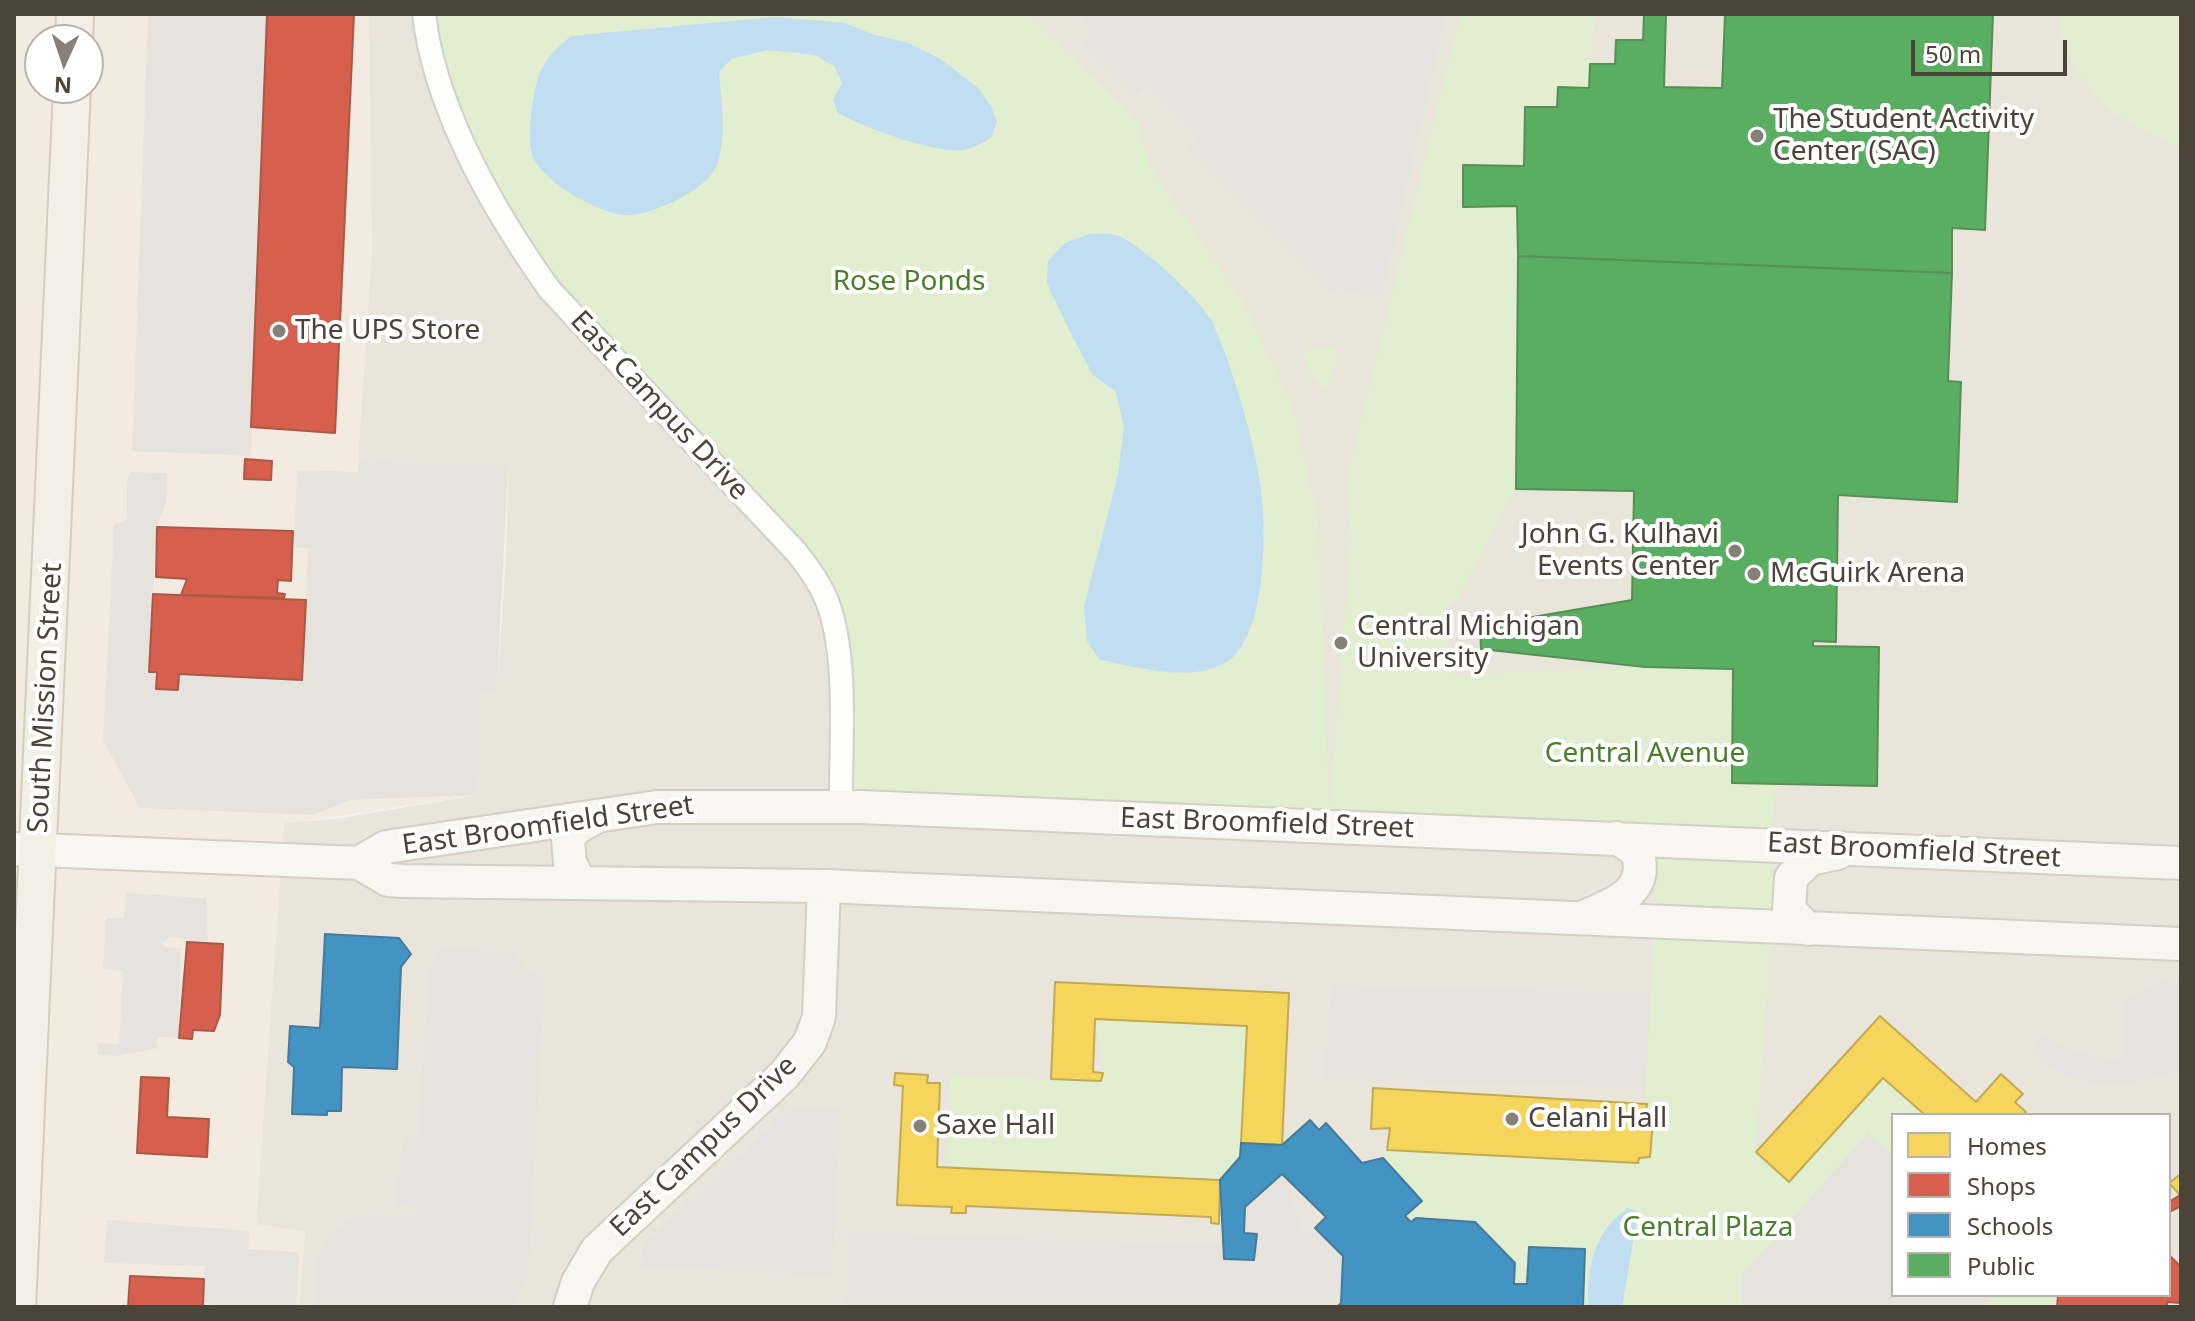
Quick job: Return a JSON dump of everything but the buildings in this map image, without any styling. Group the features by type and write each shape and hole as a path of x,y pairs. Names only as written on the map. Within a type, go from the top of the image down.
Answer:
{"main road":[{"name":"South Mission Street","path":"17,1307 27,850 71,104"},
{"name":"East Broomfield Street","path":"359,863 386,847 687,804 841,806 2181,863"},
{"path":"580,882 570,863 568,839 576,828 601,815"},
{"path":"1579,919 1619,902 1633,891 1639,876 1639,858 1633,847 1617,838"},
{"path":"1808,929 1789,910 1787,895 1791,878 1810,859 1861,849"},
{"name":"East Broomfield Street","path":"27,850 359,863 388,880 824,886 2181,944"},
{"name":"East Campus Drive","path":"570,1307 578,1282 597,1250 784,1075 810,1042 820,1001 824,886"}],"street":[{"name":"East Campus Drive","path":"424,14 445,95 500,218 521,250 549,289 797,553 815,577 831,619 838,668 841,806"}],"shaded area":[{"path":"14,14 374,14 372,250 358,461 478,795 284,824 256,1223 305,1231 299,1307 14,1307"},
{"path":"148,14 267,14 251,456 132,451"},
{"name":"Central Michigan University","path":"369,14 2181,14 2181,1307 299,1307 305,1232 256,1224 284,823 342,818 477,795 482,691 497,688 506,557 508,467 358,461 372,250"},
{"path":"1082,14 1446,14 1381,299 1339,289 1330,295 1187,151 1198,138 1147,86 1134,98 1081,44 1092,33"},
{"path":"358,461 508,466 497,689 482,692 478,795 351,800 313,815 140,808 103,740 114,525 127,519 127,481 130,472 167,473 166,502 157,527 149,671 157,672 156,689 178,690 179,674 302,680 308,548 294,547 297,470 358,472"},
{"path":"126,893 206,898 208,944 170,936 163,942 164,947 181,948 178,1038 160,1037 156,1041 158,1048 116,1056 98,1055 98,1043 119,1044 123,971 103,969 106,918 124,918"},
{"path":"446,948 514,952 524,968 545,978 528,1278 513,1307 315,1307 317,1258 331,1233 350,1219 368,1214 411,1218 418,1213 418,1207 395,1205 403,1139 422,1132 418,1120 430,968 435,955"},
{"path":"2158,981 2181,983 2181,1070 2125,1086 2104,1085 2062,1075 2031,1052 2043,1036 2085,1054 2110,1060 2123,1057 2122,1021 2128,997"},
{"path":"1331,985 1650,993 1646,1088 1324,1079"},
{"path":"793,1106 841,1108 832,1276 641,1266 643,1244"},
{"path":"1868,1133 1891,1153 1891,1297 1988,1297 1988,1307 1742,1307 1743,1274"},
{"path":"1282,1174 1288,1179 1301,1233 1315,1228 1343,1256 1341,1303 1337,1307 846,1307 849,1231 1225,1246 1224,1259 1254,1260 1257,1234 1244,1233 1245,1207"},
{"path":"107,1220 250,1231 248,1249 299,1252 296,1307 223,1307 203,1302 205,1266 104,1263"}],"green space":[{"name":"Rose Ponds","path":"444,14 1027,14 1138,120 1148,163 1243,301 1293,409 1318,519 1329,814 1351,539 1346,483 1460,14 1595,14 1589,88 1558,87 1557,107 1525,107 1524,166 1517,206 1516,489 1458,598 1445,611 1452,675 1645,667 1733,669 1732,783 1775,784 1769,965 1756,1152 1883,1078 1923,1113 1891,1113 1891,1297 2058,1297 2057,1307 1581,1307 1581,1249 1529,1247 1527,1284 1514,1284 1515,1263 1475,1222 1416,1218 1411,1222 1405,1216 1422,1201 1383,1158 1387,1150 1637,1163 1639,1158 1650,1157 1654,1111 1646,1110 1646,1088 1659,842 841,806 827,602 500,218 425,22"},
{"path":"2059,14 2181,14 2181,149 2126,121 2101,101 2068,53"},
{"path":"1311,347 1334,348 1337,361 1326,390 1313,377 1302,355"},
{"path":"1095,1019 1247,1026 1240,1157 1220,1180 945,1167 950,1075 1100,1081 1103,1073"}],"water":[{"path":"775,17 845,23 908,43 939,58 977,87 991,106 997,122 991,138 966,149 951,150 918,144 864,125 838,113 833,99 842,83 835,67 815,55 767,50 731,59 719,72 723,125 717,164 711,175 696,189 674,201 640,214 618,214 575,196 539,167 530,145 534,95 539,75 548,59 571,36"},
{"path":"1089,234 1116,235 1129,242 1156,262 1206,312 1220,340 1243,408 1262,498 1264,538 1260,588 1248,634 1238,651 1225,663 1211,669 1163,672 1100,660 1087,641 1084,607 1118,474 1124,428 1116,392 1093,375 1047,283 1048,261 1065,243"},
{"path":"1628,1208 1638,1212 1622,1307 1588,1307 1589,1278 1595,1251 1607,1228"}],"place":[{"name":"The Student Activity Center (SAC)","path":"1757,136"},
{"name":"The UPS Store","path":"279,331"},
{"name":"John G. Kulhavi Events Center","path":"1735,551"},
{"name":"McGuirk Arena","path":"1754,574"},
{"name":"Central Michigan University","path":"1341,643"},
{"name":"Celani Hall","path":"1512,1119"},
{"name":"Saxe Hall","path":"920,1126"}],"park label":[{"name":"Central Avenue","path":"1645,754"},
{"name":"Central Plaza","path":"1708,1228"}]}
